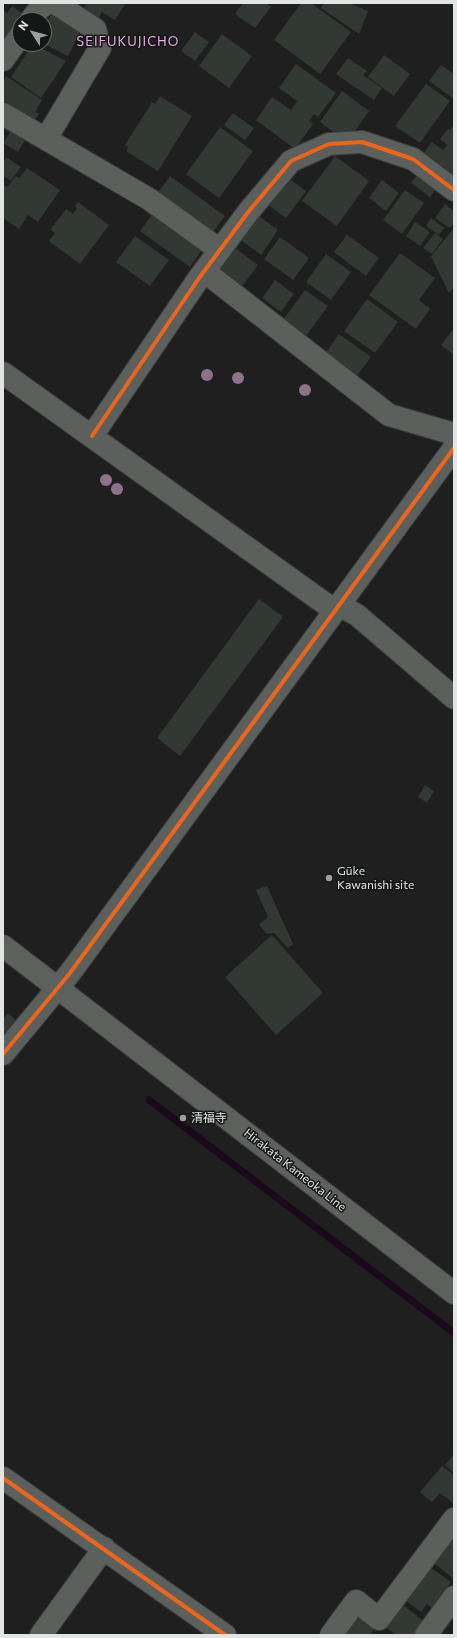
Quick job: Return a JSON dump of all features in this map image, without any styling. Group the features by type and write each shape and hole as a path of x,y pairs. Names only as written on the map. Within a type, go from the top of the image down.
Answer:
{"main road":[{"name":"Hirakata Kameoka Line","path":"3,946 454,1293"}],"street":[{"path":"39,8 96,29 100,48 46,139"},
{"path":"3,60 12,47"},
{"path":"3,114 149,199 220,250"},
{"path":"92,436 204,271 291,161 329,144 362,142 413,159 454,190"},
{"path":"204,271 389,415 454,434"},
{"path":"5,378 92,436 336,608 357,615 454,698"},
{"path":"3,1054 58,988 454,448"},
{"path":"3,1478 225,1635"},
{"path":"331,1635 356,1601 379,1619 454,1519"},
{"path":"42,1635 104,1548"},
{"path":"426,1635 454,1597"}],"building":[{"path":"87,3 126,3 115,20 102,12 96,23 80,14"},
{"path":"243,3 266,3 271,7 255,28 235,14"},
{"path":"301,3 311,3 351,32 320,74 274,40"},
{"path":"324,3 349,3 368,11 359,34 321,8"},
{"path":"12,6 20,12 12,12 12,33 3,41 3,10 7,13"},
{"path":"52,13 82,28 68,56 52,48"},
{"path":"195,32 209,42 195,61 181,51"},
{"path":"222,34 252,56 229,88 199,66"},
{"path":"28,52 49,52 66,61 41,98 11,77"},
{"path":"384,55 410,74 394,96 368,77"},
{"path":"348,58 367,71 363,75 382,88 374,100 336,74"},
{"path":"296,64 336,93 318,117 314,114 309,121 313,124 295,149 256,120 272,97 291,110 297,101 279,88"},
{"path":"441,65 454,74 454,99 429,81"},
{"path":"6,76 42,100 35,112 39,114 32,124 3,106 3,82"},
{"path":"426,84 450,101 420,143 395,126"},
{"path":"342,91 369,111 347,142 320,122"},
{"path":"160,96 192,116 158,171 126,151 128,147 125,145 152,102 155,104"},
{"path":"233,113 254,128 245,140 224,125"},
{"path":"454,125 454,183 420,158 432,142 443,150 447,145 440,139 448,129 450,130"},
{"path":"220,127 253,151 219,198 186,174"},
{"path":"12,129 26,138 18,152 3,143"},
{"path":"335,156 369,181 337,226 302,201"},
{"path":"6,157 21,167 11,181 3,176 3,163"},
{"path":"27,168 60,190 38,222 28,215 19,229 3,218 3,184 7,187 16,176 19,178"},
{"path":"420,171 439,185 430,197 411,183"},
{"path":"170,176 225,216 209,237 155,197"},
{"path":"287,177 306,191 286,218 267,204"},
{"path":"382,180 399,193 386,211 369,198"},
{"path":"405,190 424,203 402,234 383,220"},
{"path":"78,202 109,225 80,264 49,241 55,233 50,230 66,209 73,214 77,208 75,206"},
{"path":"445,204 454,211 454,223 450,228 435,218"},
{"path":"157,208 206,244 190,267 140,231"},
{"path":"256,214 278,230 261,255 238,238"},
{"path":"431,218 444,228 439,235 426,226"},
{"path":"415,222 430,232 420,246 406,236"},
{"path":"454,228 454,287 449,293 431,256"},
{"path":"435,233 443,239 432,254 423,248"},
{"path":"347,235 379,258 366,276 334,252"},
{"path":"135,236 169,260 150,286 116,262"},
{"path":"280,237 309,258 293,280 264,259"},
{"path":"230,244 258,265 238,292 210,271"},
{"path":"400,253 435,278 419,300 430,309 416,329 369,295"},
{"path":"326,254 351,272 331,300 306,282"},
{"path":"275,280 294,294 281,312 262,298"},
{"path":"305,290 328,306 306,336 283,320"},
{"path":"367,299 398,322 375,353 344,331"},
{"path":"454,328 454,355 441,345"},
{"path":"339,334 371,357 356,377 325,354"},
{"path":"259,599 283,617 180,756 157,738"},
{"path":"425,785 434,791 427,803 418,797"},
{"path":"267,886 293,944 288,948 274,933 267,934 259,925 268,917 256,890"},
{"path":"272,935 323,993 276,1035 225,977"},
{"path":"8,1013 17,1021 3,1038 3,1019"},
{"path":"454,1454 454,1473 445,1465"},
{"path":"442,1466 454,1475 454,1504 440,1493 432,1502 420,1492"},
{"path":"454,1534 454,1579 431,1561"},
{"path":"427,1565 451,1582 433,1609 427,1604 421,1612 402,1598"},
{"path":"398,1601 426,1623 416,1635 396,1635 381,1623"},
{"path":"355,1612 375,1628 370,1635 338,1635"}],"waterway":[{"path":"149,1100 454,1333"}],"cycle path":[{"path":"92,436 199,278 249,211 291,161 329,144 362,142 413,159 454,190"},
{"path":"3,1054 70,973 454,448"},
{"path":"3,1478 225,1635"}],"place":[{"name":"Gūke Kawanishi site","path":"329,878"},
{"name":"清福寺","path":"183,1118"}],"district":[{"name":"SEIFUKUJICHO","path":"128,42"}]}
